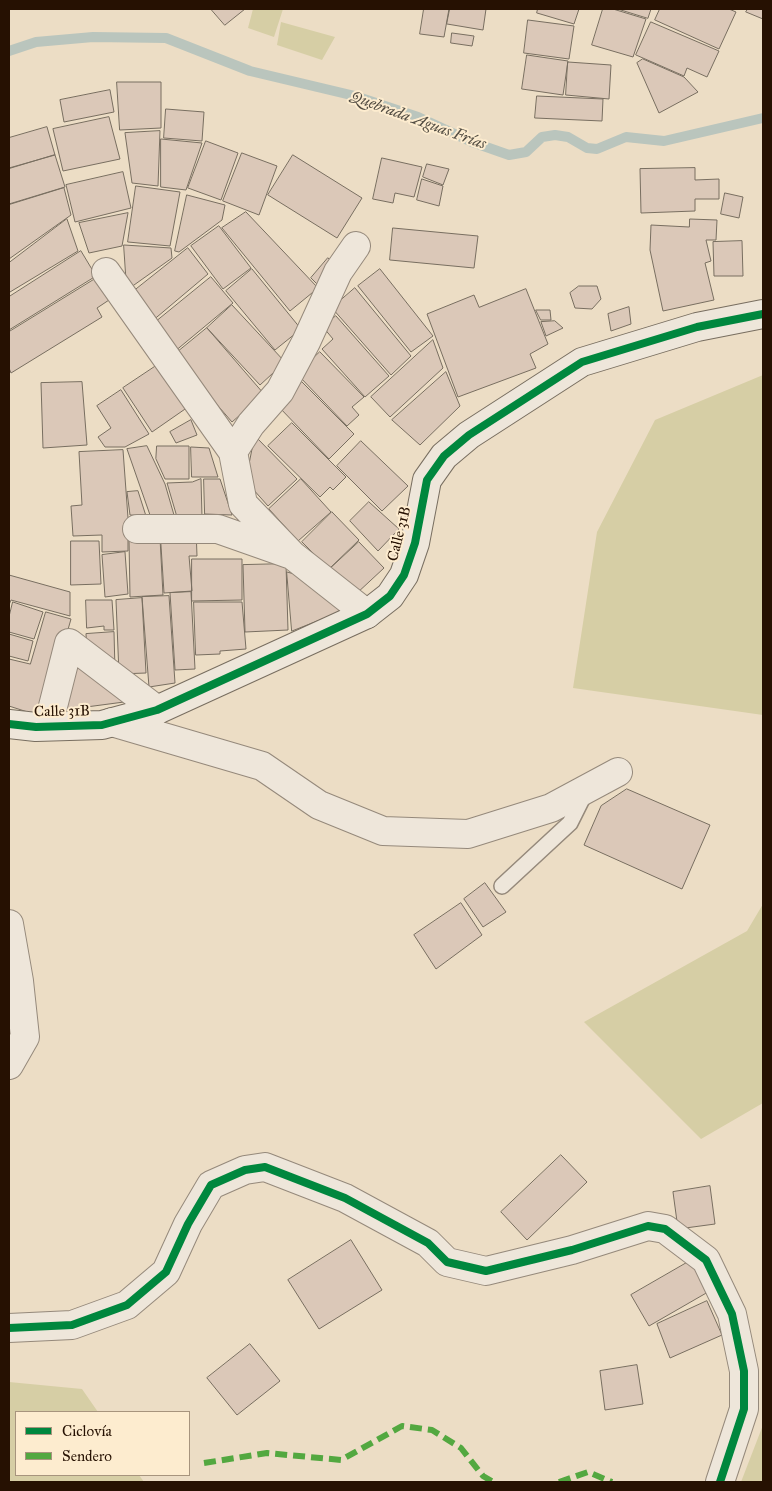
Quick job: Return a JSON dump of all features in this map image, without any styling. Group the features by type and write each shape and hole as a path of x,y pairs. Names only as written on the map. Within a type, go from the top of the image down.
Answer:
{"street":[{"path":"233,452 251,424 280,391 306,342 338,272 356,246"},
{"path":"106,272 233,452 243,504 292,555 367,614"},
{"name":"Calle 31B","path":"9,724 48,726 102,725 157,710 367,614 390,596 404,575 415,543 427,480 444,456 469,435 582,362 697,327 763,314"},
{"path":"137,529 218,529 292,555"},
{"path":"48,726 69,643 157,710"},
{"path":"112,722 262,766 319,805 383,831 468,834 551,808 618,772"},
{"path":"9,924 19,981 25,1037 9,1065"},
{"path":"9,1328 72,1325 126,1305 166,1272 188,1224 211,1185 244,1170 265,1167 345,1198 428,1242 447,1262 486,1271 572,1250 648,1226 666,1229 706,1260 732,1314 744,1371 744,1409 720,1482"}],"lane":[{"path":"502,886 570,823 586,789"}],"shaded area":[{"path":"253,9 283,9 274,37 248,28"},
{"path":"281,22 335,37 322,60 277,45"},
{"path":"763,375 763,715 573,688 597,532 655,420"},
{"path":"763,904 763,1103 701,1139 584,1022 747,931"},
{"path":"9,1382 82,1389 97,1411 15,1411 15,1476 140,1476 144,1482 9,1482"},
{"path":"763,1425 763,1482 741,1482"}],"building":[{"path":"211,9 245,9 225,25"},
{"path":"424,9 449,9 444,37 420,34"},
{"path":"450,9 486,9 483,30 447,24"},
{"path":"538,9 579,9 574,24 537,13"},
{"path":"603,9 613,9 646,19 633,57 592,45"},
{"path":"618,9 651,9 648,18"},
{"path":"660,9 729,9 736,12 719,49 655,20"},
{"path":"748,9 763,9 763,19 746,12"},
{"path":"528,20 574,26 569,59 524,53"},
{"path":"651,22 719,51 707,77 687,68 684,76 636,55"},
{"path":"452,33 474,36 472,46 451,43"},
{"path":"527,55 568,61 563,95 522,89"},
{"path":"643,59 684,77 698,92 659,113 637,63"},
{"path":"568,62 611,65 609,99 566,95"},
{"path":"117,82 161,82 161,128 120,130"},
{"path":"110,90 114,112 64,122 60,100"},
{"path":"537,96 603,99 602,121 535,118"},
{"path":"166,109 204,112 202,141 164,138"},
{"path":"109,117 120,159 63,171 53,129"},
{"path":"47,127 55,155 9,168 9,138"},
{"path":"160,131 158,186 132,183 125,133"},
{"path":"161,139 202,143 186,190 161,187"},
{"path":"206,141 238,153 221,200 188,188"},
{"path":"242,153 277,166 259,215 223,201"},
{"path":"55,155 65,187 9,204 9,169"},
{"path":"293,155 362,198 337,238 268,195"},
{"path":"382,158 422,167 414,197 395,193 393,203 373,199"},
{"path":"427,164 449,169 443,185 423,177"},
{"path":"695,168 695,180 719,179 719,199 695,199 695,211 641,213 640,169"},
{"path":"123,172 131,208 75,222 66,185"},
{"path":"422,179 443,186 439,206 417,200"},
{"path":"136,186 180,192 170,246 128,242"},
{"path":"64,188 71,215 9,259 9,205"},
{"path":"725,193 743,197 739,218 721,214"},
{"path":"187,195 225,205 222,220 179,252 175,251"},
{"path":"246,212 318,288 290,311 222,228"},
{"path":"128,213 122,246 89,253 79,223"},
{"path":"67,219 78,251 10,292 9,263"},
{"path":"690,219 717,220 716,240 706,240 711,261 705,263 714,300 663,311 650,250 651,225 689,227"},
{"path":"219,226 251,268 223,289 191,246"},
{"path":"393,228 478,236 474,268 390,260"},
{"path":"742,241 743,276 714,276 713,242"},
{"path":"124,245 171,248 172,258 127,290"},
{"path":"188,248 208,274 151,322 129,295"},
{"path":"81,251 96,276 9,330 9,297"},
{"path":"328,258 335,264 318,285 311,278"},
{"path":"252,269 301,329 275,350 226,291"},
{"path":"380,269 433,336 411,352 358,286"},
{"path":"100,276 112,298 97,308 102,317 11,373 9,368 9,332"},
{"path":"211,277 233,303 174,352 152,325"},
{"path":"579,286 597,286 601,299 592,309 575,308 570,293"},
{"path":"355,288 411,356 391,375 332,308"},
{"path":"526,289 548,344 530,354 536,368 458,397 427,314 474,295 479,307"},
{"path":"232,305 285,362 260,385 207,328"},
{"path":"629,307 631,324 611,331 608,314"},
{"path":"536,310 550,310 551,320 541,320"},
{"path":"336,316 389,376 365,397 322,349 333,339 323,327"},
{"path":"555,321 563,328 546,336 541,322"},
{"path":"207,328 264,394 232,422 174,355"},
{"path":"433,340 443,368 390,417 371,397"},
{"path":"320,352 364,397 352,407 359,415 347,426 297,374"},
{"path":"159,364 188,407 152,432 123,388"},
{"path":"446,372 460,406 420,445 392,420"},
{"path":"82,382 87,445 43,448 41,383"},
{"path":"302,382 354,434 329,459 278,406"},
{"path":"121,390 149,434 125,447 105,447 98,437 111,428 97,406"},
{"path":"191,420 197,435 176,443 170,432"},
{"path":"292,423 346,477 333,490 330,487 320,497 268,446"},
{"path":"257,438 297,479 268,506 252,488 248,469 252,449"},
{"path":"361,441 408,486 382,511 337,466"},
{"path":"147,446 165,484 174,515 150,515 127,449"},
{"path":"157,446 189,446 189,479 165,479 156,459"},
{"path":"191,447 209,448 218,477 192,477"},
{"path":"123,450 128,518 137,524 128,527 128,551 102,552 102,535 73,536 71,506 82,505 79,452"},
{"path":"201,479 202,517 177,517 167,483 192,482"},
{"path":"204,479 220,479 232,515 205,514"},
{"path":"301,479 331,512 298,541 269,509"},
{"path":"138,491 146,516 130,515 127,492"},
{"path":"369,502 399,529 378,551 350,521"},
{"path":"332,512 359,540 329,569 302,542"},
{"path":"196,529 197,556 189,556 192,591 164,593 160,530"},
{"path":"160,538 163,595 130,597 129,539"},
{"path":"71,541 99,541 101,584 71,585"},
{"path":"359,542 384,568 356,594 331,568"},
{"path":"125,552 128,594 105,597 102,555"},
{"path":"192,559 242,559 242,600 192,601"},
{"path":"286,564 288,630 245,632 243,565"},
{"path":"287,572 313,579 332,594 340,612 292,631"},
{"path":"9,575 70,592 70,616 11,600 9,605"},
{"path":"191,592 195,669 175,670 170,593"},
{"path":"169,596 175,683 149,687 142,597"},
{"path":"142,598 146,673 119,674 116,600"},
{"path":"86,600 112,600 114,630 104,630 104,626 87,628"},
{"path":"13,602 43,612 34,639 9,632 9,617"},
{"path":"194,602 242,602 246,649 220,651 220,654 196,655"},
{"path":"46,612 71,619 43,717 9,706 9,659 30,664"},
{"path":"114,632 115,670 88,668 86,634"},
{"path":"9,634 33,641 28,661 9,656"},
{"path":"69,656 124,702 56,711"},
{"path":"627,789 710,825 682,889 584,845 601,806"},
{"path":"485,883 506,912 483,927 464,899"},
{"path":"461,903 482,935 436,969 414,935"},
{"path":"561,1155 587,1182 527,1240 501,1212"},
{"path":"710,1186 715,1224 678,1229 673,1192"},
{"path":"351,1240 382,1290 319,1329 288,1280"},
{"path":"690,1261 708,1292 649,1326 631,1295"},
{"path":"707,1301 722,1335 670,1358 657,1324"},
{"path":"250,1344 280,1381 237,1415 207,1378"},
{"path":"637,1365 643,1404 605,1410 600,1371"}],"waterway":[{"name":"Quebrada Aguas Frías","path":"9,51 36,42 93,37 166,38 250,71 355,96 418,117 472,142 509,155 526,152 542,137 555,135 568,137 587,148 597,149 626,137 664,141 763,118"}],"marked path":[{"path":"204,1463 267,1453 341,1460 402,1426 432,1430 461,1448 483,1476 493,1482"},
{"path":"559,1482 588,1472 612,1482"}],"cycle path":[{"path":"9,724 36,727 102,725 157,710 367,614 390,596 404,575 415,543 427,480 444,456 469,435 582,362 697,327 763,314"},
{"path":"9,1328 72,1325 127,1305 166,1272 188,1224 211,1185 245,1170 265,1167 345,1198 428,1243 447,1262 486,1271 572,1250 648,1226 665,1229 706,1260 732,1314 744,1371 744,1409 720,1482"}]}
